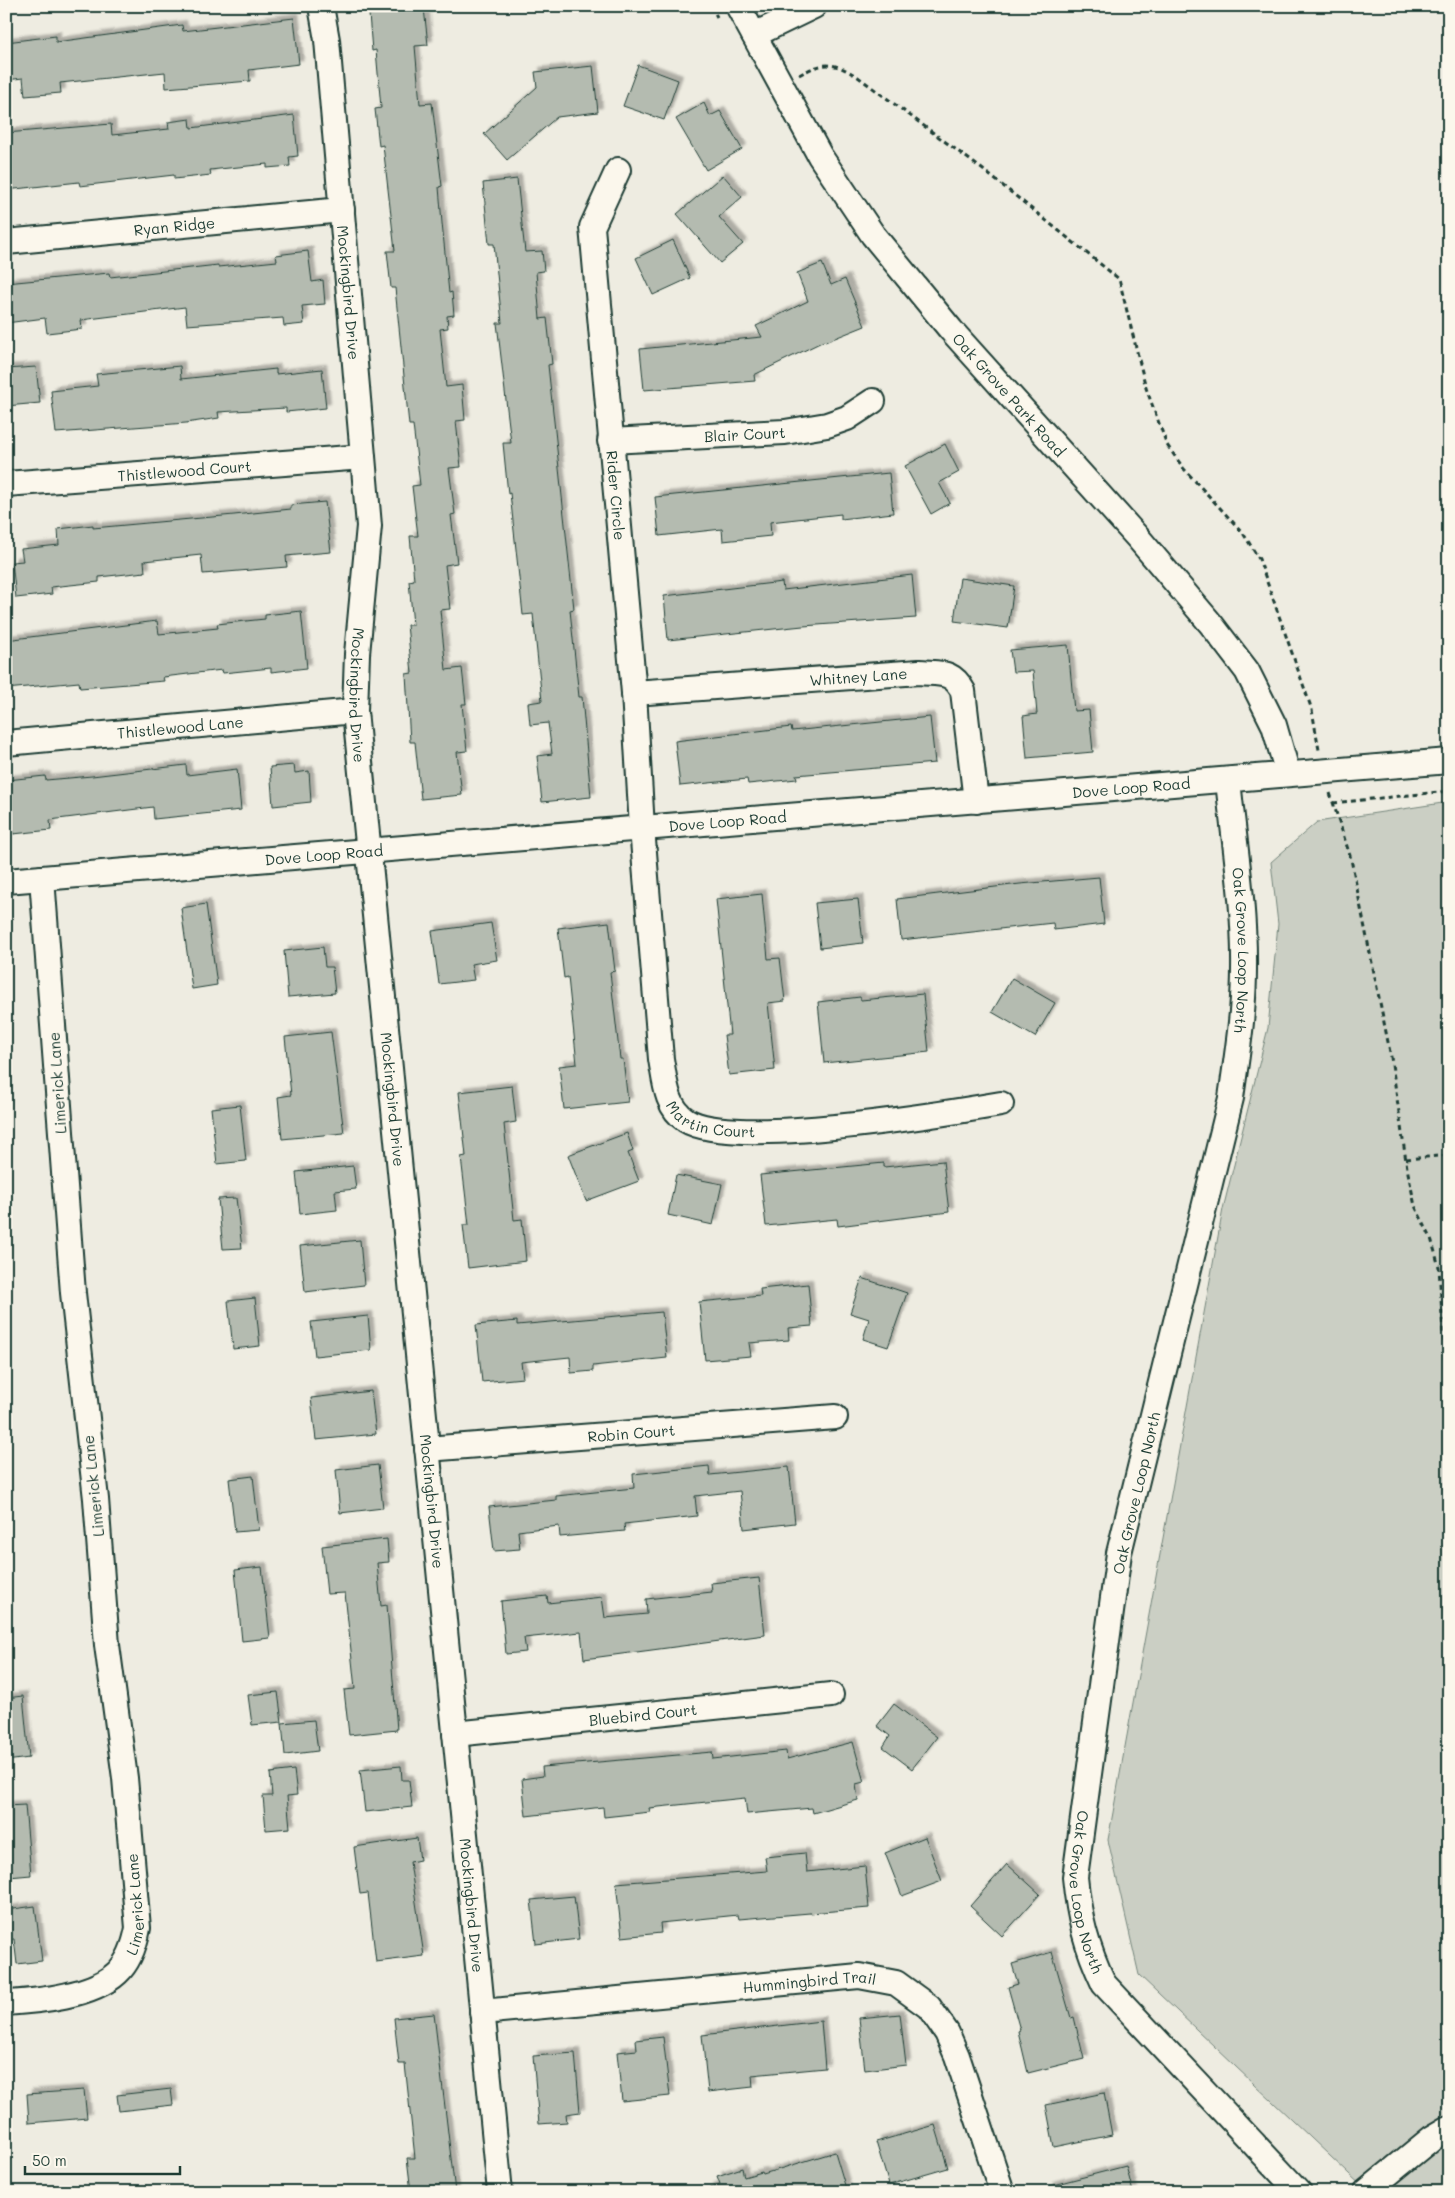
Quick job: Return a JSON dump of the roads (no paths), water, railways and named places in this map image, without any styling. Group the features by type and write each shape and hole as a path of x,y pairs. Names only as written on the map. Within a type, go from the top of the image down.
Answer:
{"street":[{"name":"Mockingbird Drive","path":"321,6 327,40 369,526 357,654 355,710 500,2192"},
{"name":"Oak Grove Park Road","path":"738,6 820,156 873,235 951,330 1139,539 1211,624 1247,671 1274,725 1288,774"},
{"path":"754,35 814,6"},
{"name":"Rider Circle","path":"618,170 592,227 634,693 642,828"},
{"name":"Ryan Ridge","path":"6,242 342,210"},
{"name":"Blair Court","path":"610,441 785,432 827,425 847,418 873,401"},
{"name":"Thistlewood Court","path":"6,484 363,457"},
{"name":"Whitney Lane","path":"634,693 919,672 948,674 957,680 963,691 976,800"},
{"name":"Thistlewood Lane","path":"6,743 355,710"},
{"name":"Dove Loop Road","path":"6,881 1449,761"},
{"name":"Oak Grove Loop North","path":"1228,780 1241,907 1244,969 1240,1030 1231,1098 1119,1553 1075,1877 1079,1918 1091,1956 1104,1984 1299,2192"},
{"name":"Martin Court","path":"642,828 661,1059 666,1091 674,1110 687,1120 706,1127 758,1131 909,1120 1001,1104"},
{"name":"Limerick Lane","path":"6,2003 71,1994 97,1985 117,1974 126,1962 135,1944 138,1928 125,1778 107,1645 96,1499 73,1293 42,878"},
{"name":"Robin Court","path":"427,1449 835,1417"},
{"name":"Bluebird Court","path":"455,1734 831,1695"},
{"name":"Hummingbird Trail","path":"482,2012 860,1976 896,1983 929,2006 947,2032 957,2056 1002,2192"},
{"path":"1366,2192 1432,2138 1449,2128"}]}
